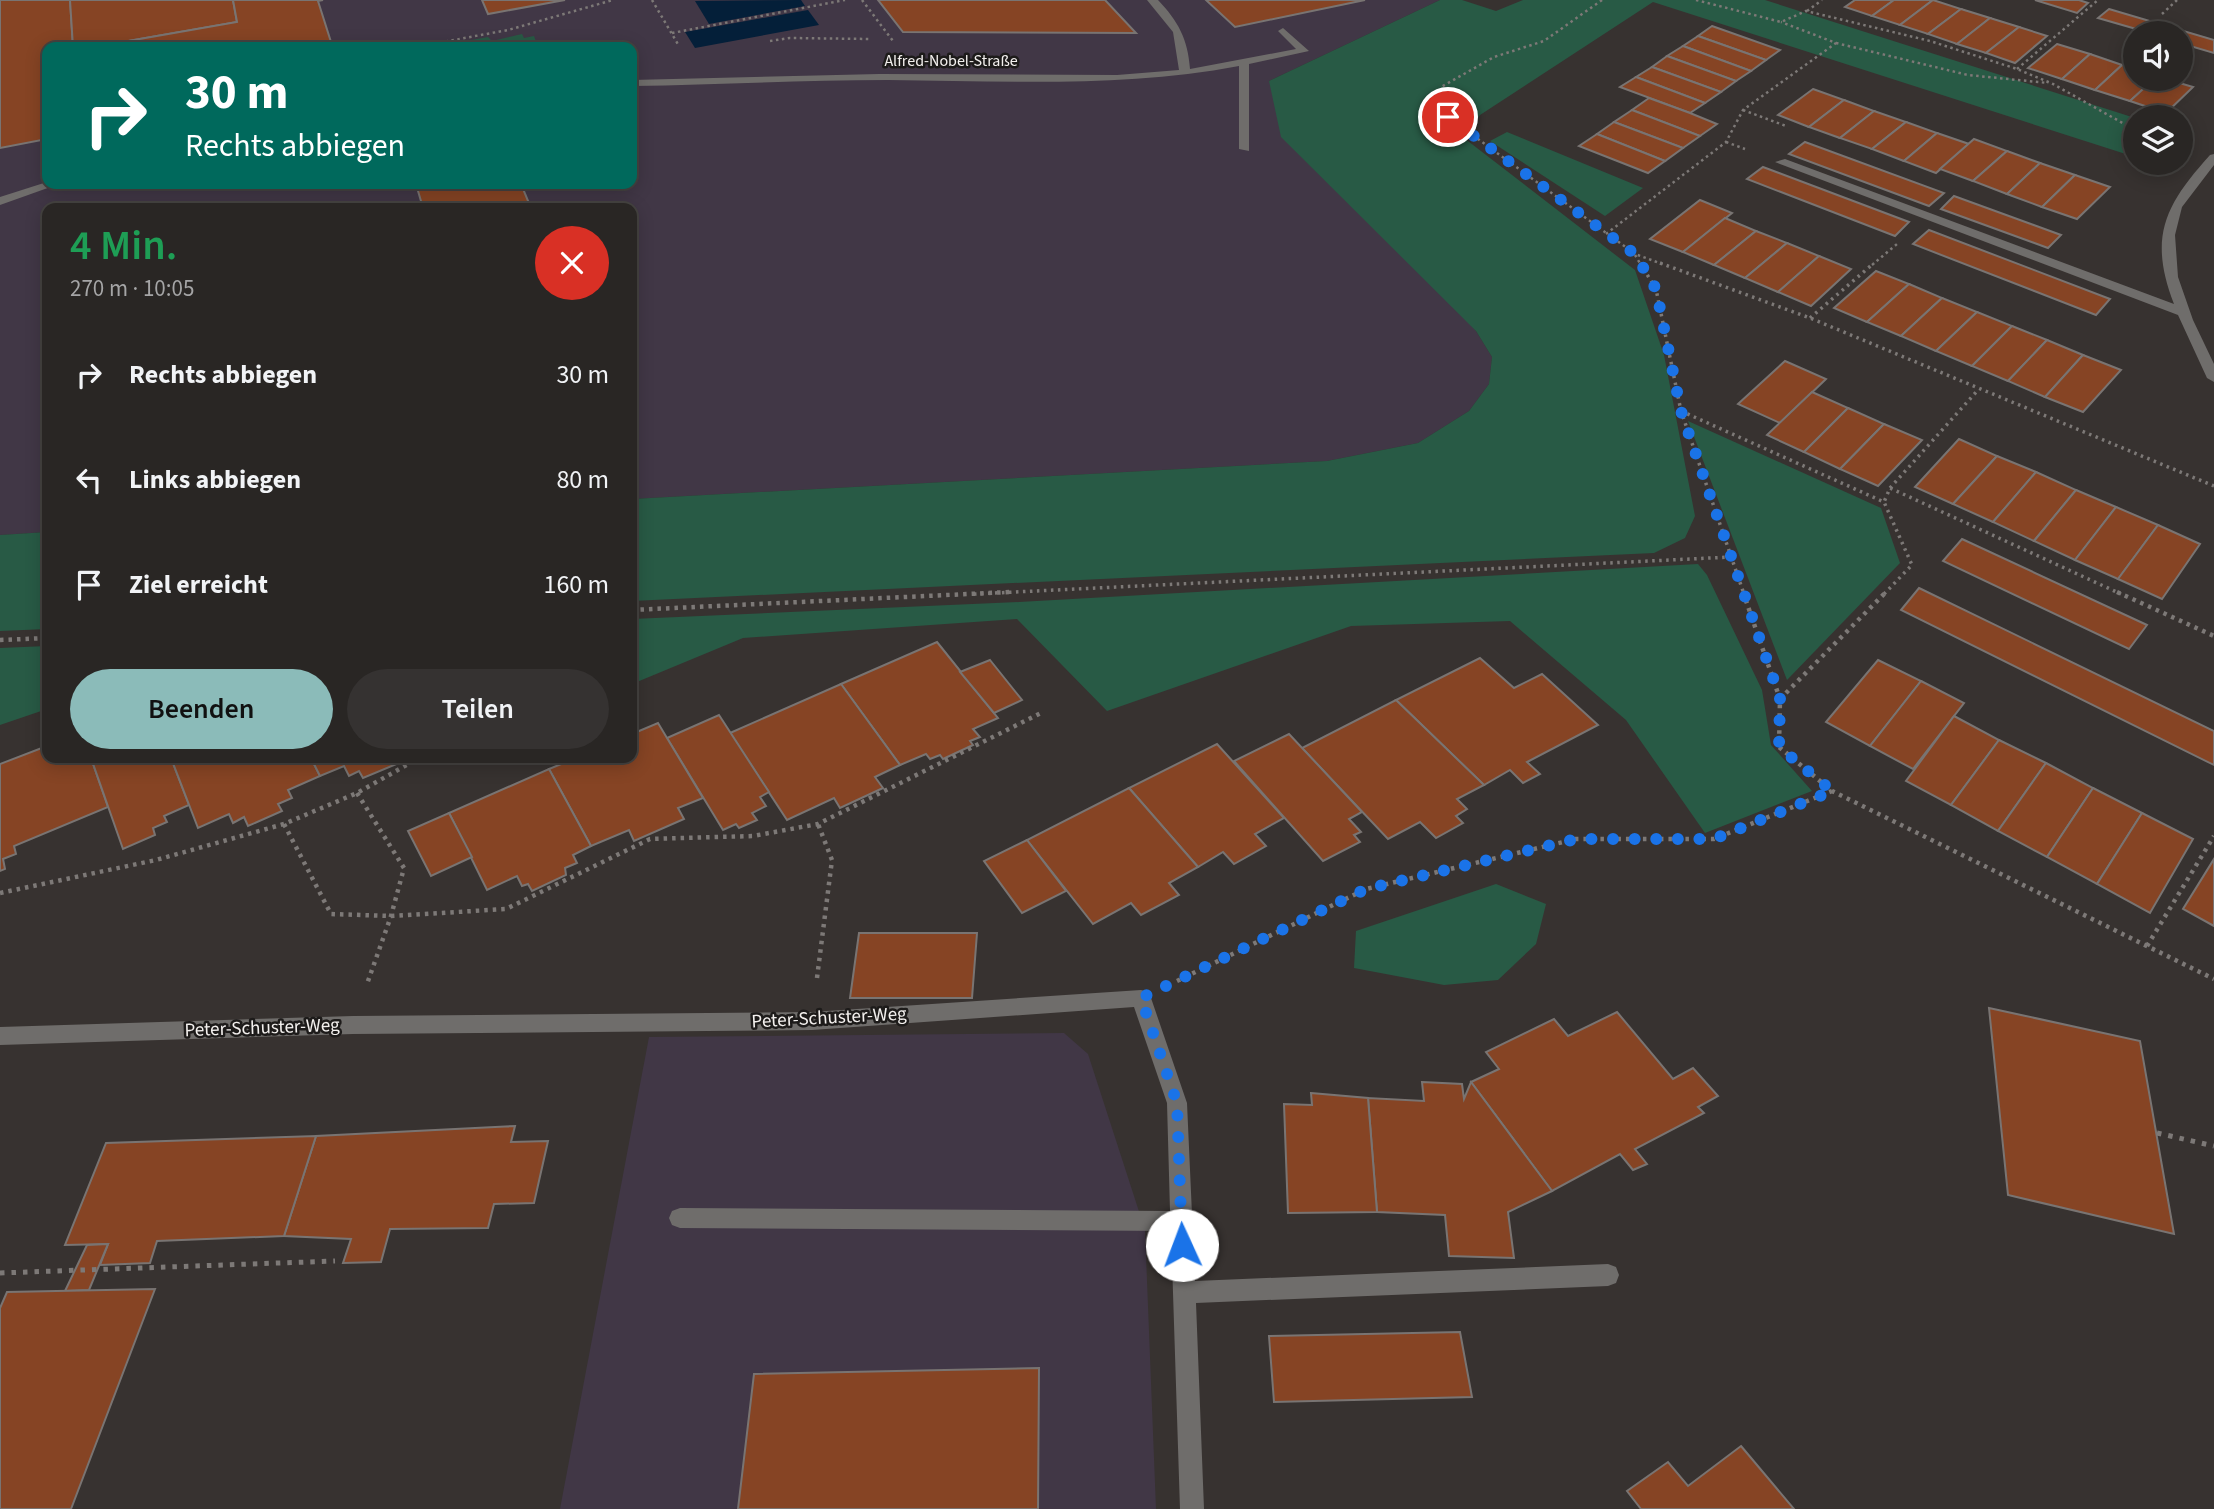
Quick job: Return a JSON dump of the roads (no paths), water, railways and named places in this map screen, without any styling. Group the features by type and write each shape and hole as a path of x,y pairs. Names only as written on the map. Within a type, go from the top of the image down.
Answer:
{"street":[{"path":"1152,0 1178,27 1184,48 1185,73"},
{"name":"Alfred-Nobel-Straße","path":"637,83 879,77 1117,78 1185,73 1304,51 1283,31"},
{"path":"1244,64 1245,149"},
{"path":"2214,158 2192,183 2173,214 2168,266 2182,312 2214,378"},
{"path":"1781,162 2182,312"},
{"path":"0,201 42,188"},
{"name":"Peter-Schuster-Weg","path":"0,1036 353,1025 812,1021 1141,998 1177,1103 1181,1221"},
{"path":"680,1218 1181,1221 1192,1509"},
{"path":"1183,1293 1608,1275"}],"water":[{"path":"801,0 805,6 709,24 695,1"},
{"path":"808,10 819,25 695,48 685,32"}]}
